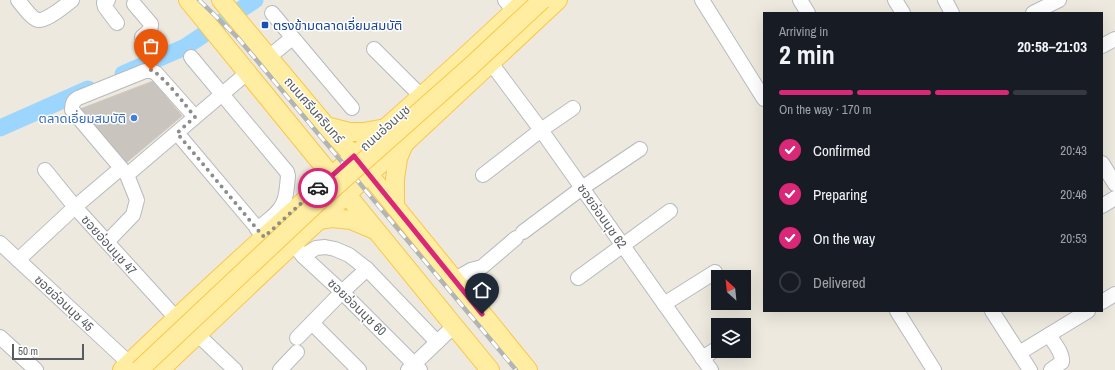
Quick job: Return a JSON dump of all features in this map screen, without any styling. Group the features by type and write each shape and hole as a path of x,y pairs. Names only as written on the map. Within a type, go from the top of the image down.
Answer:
{"main road":[{"name":"ถนนศรีนครินทร์","path":"188,0 490,370"},
{"name":"ถนนอ่อนนุช","path":"160,370 197,334 298,250 319,220 491,63 552,0"},
{"name":"ถนนอ่อนนุช","path":"130,368 464,72 552,0"},
{"name":"ถนนศรีนครินทร์","path":"223,3 326,126 354,156 528,370"},
{"name":"ถนนอ่อนนุช","path":"130,368 176,318 265,231 304,201 387,128 515,4"},
{"path":"418,99 414,111 416,118 422,120 431,118"},
{"path":"326,126 349,132 363,132 387,128"},
{"path":"304,142 315,169 316,181 314,187 304,201"},
{"path":"395,207 395,179 398,158 404,143"},
{"path":"319,220 332,218 351,220 375,230"},
{"path":"265,231 286,228 292,232 298,250"}],"street":[{"path":"18,0 34,18 43,20 72,0"},
{"path":"108,0 104,3 104,7 117,23"},
{"path":"702,0 763,97"},
{"path":"800,0 807,12"},
{"path":"895,0 902,12"},
{"path":"945,0 951,12"},
{"path":"1035,12 1059,0"},
{"path":"134,1 151,27 142,38"},
{"path":"272,13 352,108"},
{"path":"269,57 292,38"},
{"path":"1103,45 1115,39"},
{"path":"374,49 418,99"},
{"path":"177,133 265,231 285,200 288,176 287,172 191,57"},
{"name":"ซอยอ่อนนุช 62","path":"491,63 541,130 711,370"},
{"path":"107,242 134,215 137,200 124,172 72,110 74,101 78,98 145,71 151,70 164,81 195,117"},
{"path":"18,260 75,208 177,133 248,74"},
{"path":"483,174 573,108"},
{"path":"454,280 471,270 482,267 520,235 582,188 640,149"},
{"path":"1103,165 1115,184"},
{"name":"ซอยอ่อนนุช 47","path":"45,170 75,208 176,318"},
{"path":"1103,205 1115,198"},
{"path":"578,278 670,211"},
{"name":"ซอยอ่อนนุช 45","path":"0,243 130,368"},
{"path":"298,250 325,247 335,249 349,255 367,270 436,342"},
{"name":"ซอยอ่อนนุช 60","path":"298,250 342,292 414,368"},
{"path":"280,370 312,323 342,292 367,270"},
{"path":"664,304 711,275"},
{"path":"1103,301 1115,294"},
{"path":"898,312 934,370"},
{"path":"993,312 1030,370"},
{"path":"1020,353 1086,312"},
{"path":"312,323 359,370"},
{"path":"414,368 436,342 454,326"},
{"path":"197,334 235,370"},
{"path":"1049,335 1060,351 1063,359 1062,362 1051,370"},
{"path":"0,337 36,370"},
{"path":"702,358 711,352"}],"building":[{"path":"153,81 182,116 126,163 80,109"}],"waterway":[{"path":"123,74 185,47 255,0"},
{"path":"0,128 88,89"}],"railway":[{"path":"199,0 238,38 516,370"}],"way so far":[{"path":"151,70 164,81 195,117 177,133 264,237 318,188"}],"place":[{"name":"ตรงข้ามตลาดเอี่ยมสมบัติ","path":"265,25"},
{"name":"ตลาดเอี่ยมสมบัติ","path":"134,118"}],"route":[{"path":"318,188 354,156 482,314"}]}
